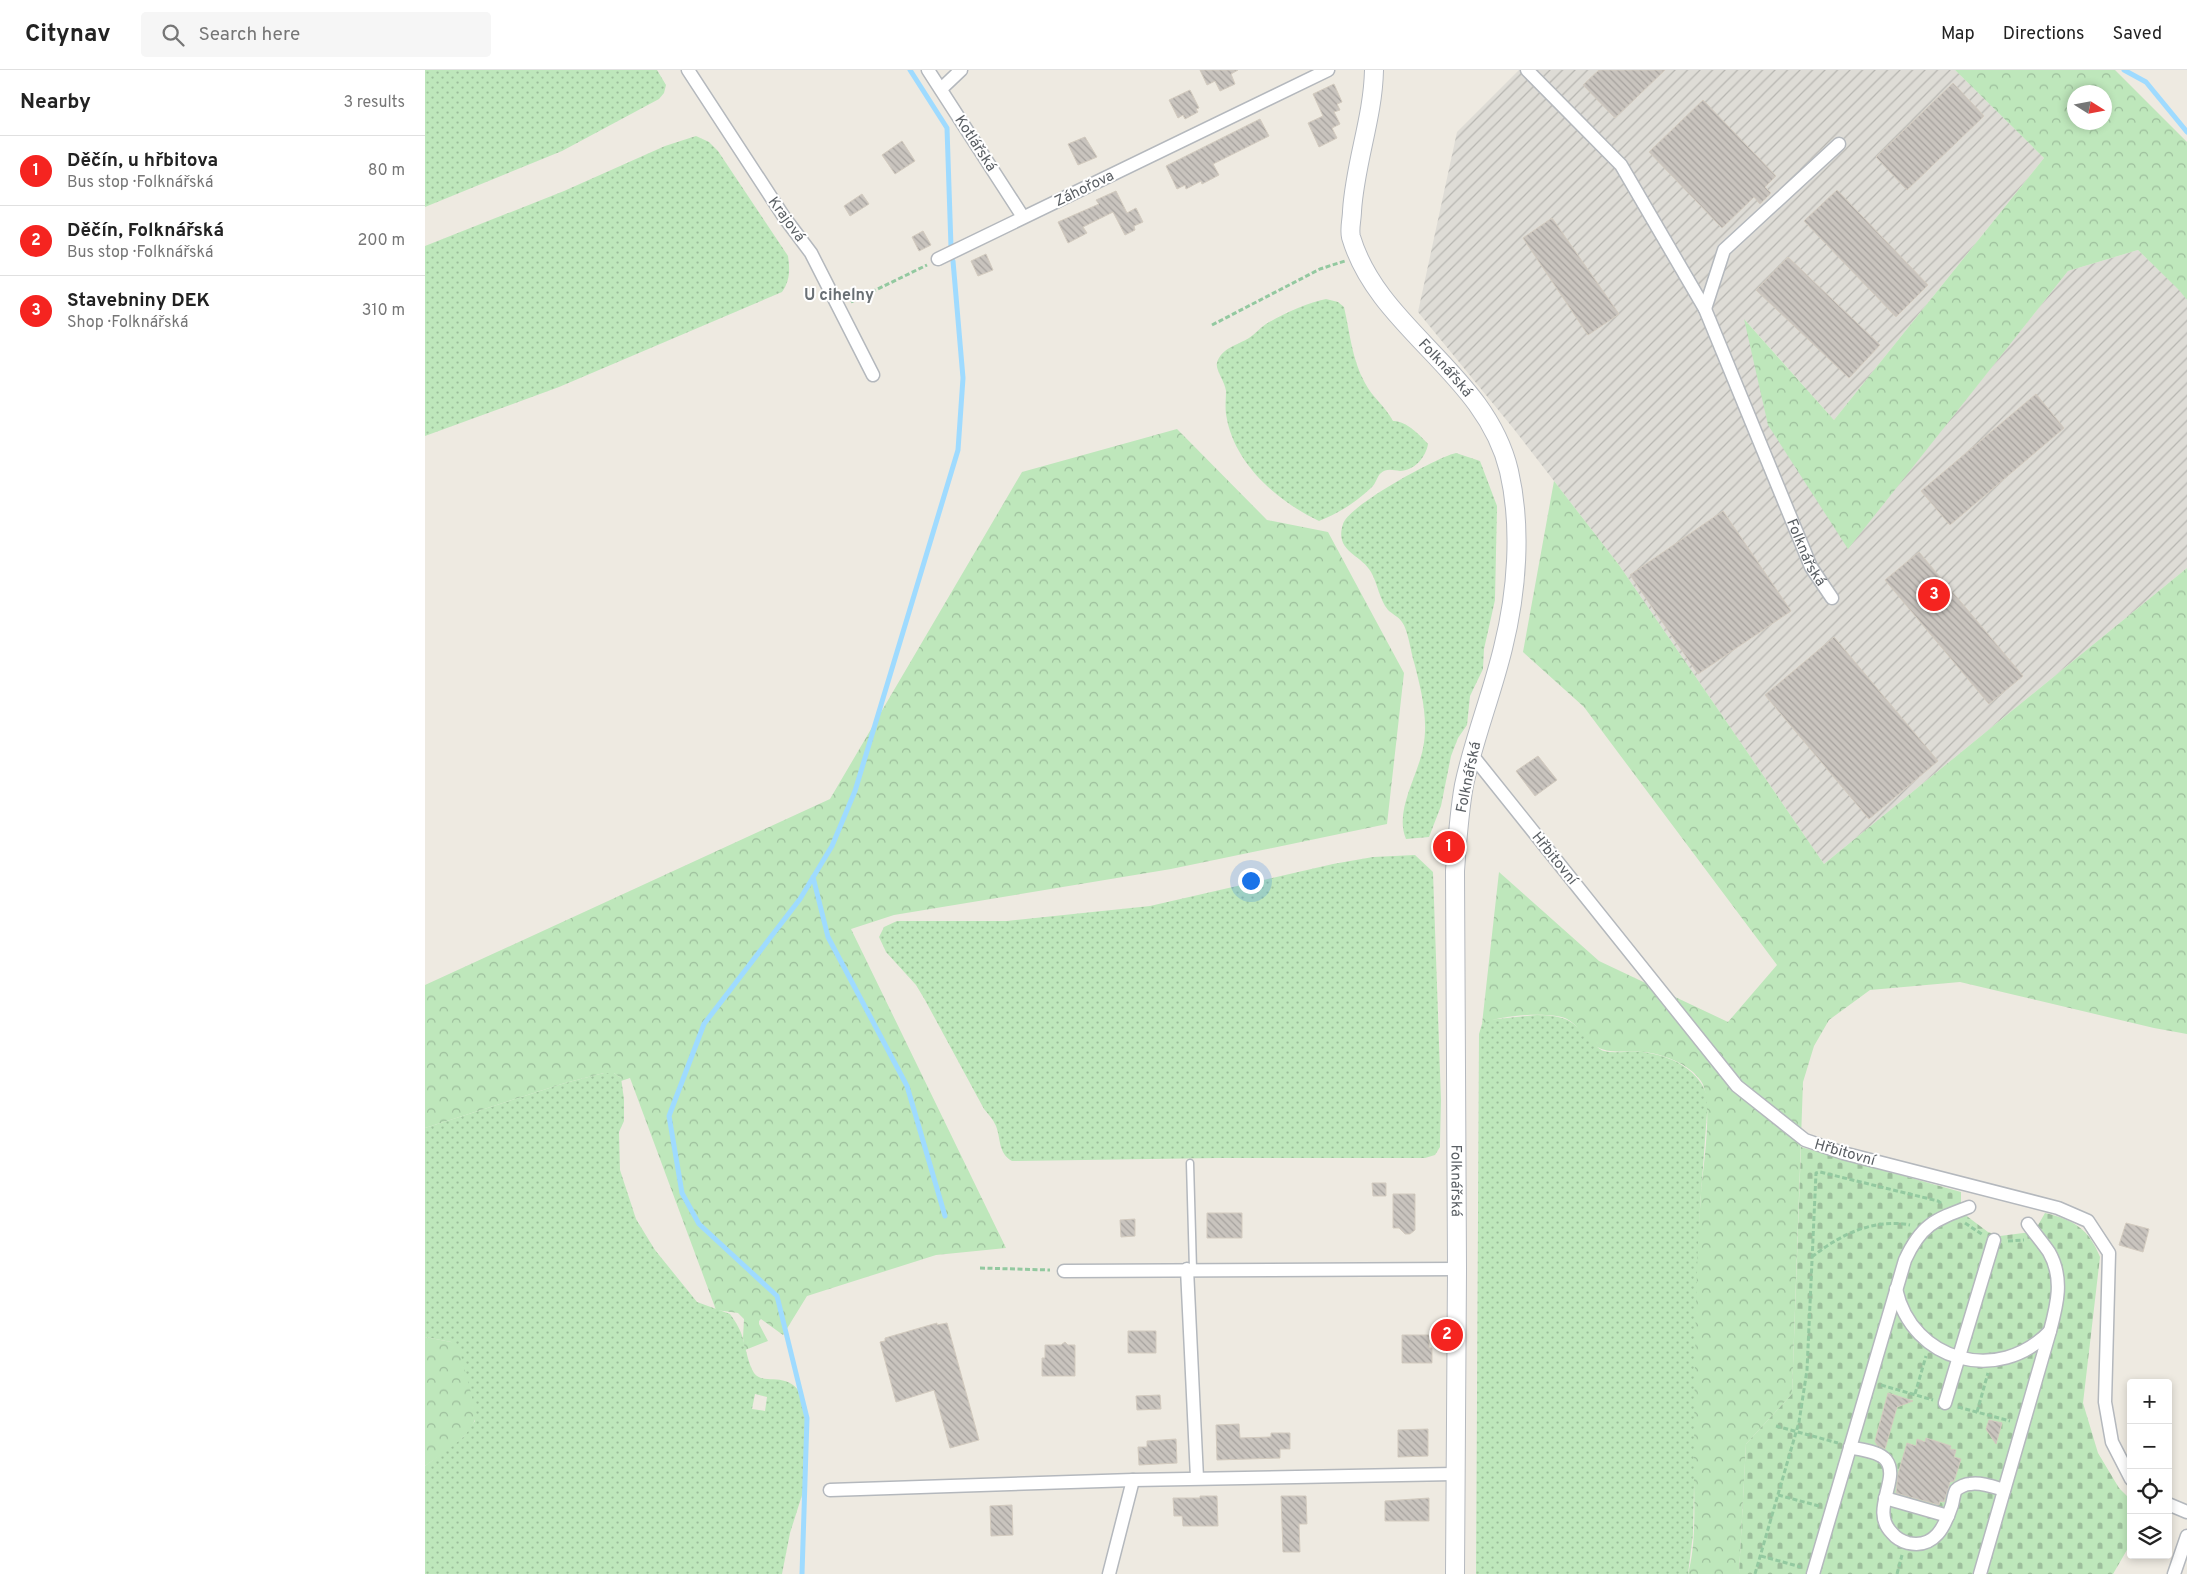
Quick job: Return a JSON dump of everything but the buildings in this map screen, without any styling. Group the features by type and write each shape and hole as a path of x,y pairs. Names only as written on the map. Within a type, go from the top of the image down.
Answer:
{"street":[{"name":"Krajová","path":"688,70 784,217 811,253 873,375"},
{"name":"Kotlářská","path":"929,70 1023,217"},
{"path":"941,89 961,70"},
{"name":"Záhořova","path":"938,259 1328,70"},
{"name":"Folknářská","path":"1374,70 1373,97 1353,192 1351,235 1370,279 1482,409 1497,436 1509,472 1516,535 1513,596 1504,646 1472,755 1459,817 1455,871 1457,1269 1454,1474 1455,1574"},
{"name":"Folknářská","path":"1527,70 1621,165 1705,309 1811,567 1831,598"},
{"path":"1705,309 1724,250 1839,144"},
{"name":"Hřbitovní","path":"1472,755 1737,1086 1805,1140 1843,1153 2058,1208 2088,1222 2109,1253 2105,1402 2111,1442 2127,1472"},
{"path":"1813,1573 1905,1260 1914,1240 1925,1228 1969,1207"},
{"path":"1980,1574 2059,1292 2058,1274 2050,1254 2028,1224"},
{"path":"1945,1403 1994,1240"},
{"path":"1190,1269 1197,1478"},
{"path":"1063,1271 1457,1269"},
{"path":"1896,1289 1900,1305 1908,1319 1930,1343 1959,1358 1975,1361 1992,1360 2023,1351 2049,1331"},
{"path":"1850,1447 1878,1455 1886,1461 1890,1474 1883,1510 1884,1520 1888,1530 1896,1538 1906,1542 1925,1542 1935,1537 1942,1530 1956,1490 1963,1486 1972,1483 2004,1490"},
{"path":"830,1490 1197,1478 1454,1474"},
{"path":"1109,1574 1133,1480"},
{"path":"1885,1498 1948,1516"},
{"path":"2172,1506 2187,1512"},
{"path":"2173,1574 2187,1536"}],"lane":[{"path":"1190,1163 1190,1269"}],"path":[{"path":"1212,325 1321,269 1360,256"},
{"path":"840,307 938,259"},
{"path":"1755,1574 1796,1432 1807,1370 1816,1173 1820,1172 1938,1201 1949,1215"},
{"path":"1812,1258 1827,1244 1845,1234 1864,1228 1884,1224 1905,1224 1925,1228"},
{"path":"980,1268 1063,1271"},
{"path":"1915,1394 1930,1343"},
{"path":"1977,1412 1992,1360"},
{"path":"1776,1426 1850,1447"},
{"path":"1778,1495 1832,1509"},
{"path":"1897,1574 1906,1542"},
{"path":"1761,1556 1813,1573"}],"shaded area":[{"path":"1519,70 1955,70 2044,158 1834,420 1745,320 1848,548 2068,271 2138,250 2180,290 2187,300 2187,568 1824,864 1619,565 1513,428 1418,312 1457,132"}],"green space":[{"path":"425,70 657,70 666,85 664,93 659,99 562,151 425,207"},
{"path":"1955,70 2115,70 2187,142 2187,300 2138,250 2068,271 1848,549 1768,425 1744,319 1834,420 2044,158"},
{"path":"696,136 709,142 718,151 788,256 789,275 787,284 782,292 559,387 425,436 425,246 564,191 665,146"},
{"path":"1326,299 1338,302 1344,307 1354,356 1368,388 1393,421 1407,425 1428,444 1425,454 1410,469 1383,471 1373,486 1353,503 1319,521 1288,503 1259,478 1247,464 1230,432 1226,414 1226,391 1217,363 1226,350 1249,338 1266,324 1295,309"},
{"path":"1177,429 1267,520 1328,532 1404,673 1387,824 1171,869 894,915 851,929 1006,1248 936,1255 807,1296 783,1335 761,1319 759,1324 768,1341 745,1350 743,1338 744,1319 738,1313 716,1310 630,1078 621,1081 621,1078 614,1073 604,1073 565,1083 425,1128 425,985 830,799 1022,472"},
{"path":"1456,453 1480,461 1497,506 1495,600 1484,649 1483,669 1470,696 1467,725 1458,738 1451,756 1441,806 1429,837 1406,839 1403,828 1405,805 1425,737 1422,694 1409,641 1401,620 1385,606 1371,572 1367,566 1345,547 1341,533 1343,524 1360,506 1413,472"},
{"path":"1554,481 1619,565 1824,864 2187,568 2187,1034 2154,1028 1960,982 1870,990 1829,1020 1814,1046 1803,1082 1792,1394 1746,1444 1739,1574 1688,1574 1694,1530 1696,1290 1707,1118 1705,1090 1701,1081 1690,1069 1666,1057 1650,1053 1611,1051 1599,1048 1571,1022 1560,1017 1549,1015 1512,1016 1482,1024 1499,872 1599,961 1728,1022 1777,965 1584,707 1523,652"},
{"path":"1415,855 1433,872 1441,1100 1440,1147 1435,1155 1425,1158 1012,1161 1004,1154 995,1123 984,1109 925,1000 916,985 886,952 879,937 884,927 897,921 1007,921 1150,906 1333,864 1373,857"},
{"path":"1537,1015 1568,1020 1602,1050 1608,1052 1642,1052 1674,1061 1692,1072 1699,1080 1705,1089 1708,1100 1700,1207 1693,1534 1688,1574 1476,1574 1479,1034 1482,1024 1488,1020"},
{"path":"604,1073 614,1073 621,1078 624,1099 624,1121 619,1132 620,1170 636,1219 655,1250 697,1302 730,1314 741,1332 754,1373 765,1379 788,1382 795,1386 802,1395 807,1409 803,1492 790,1533 782,1574 425,1574 425,1466 463,1437 475,1421 451,1342 425,1337 425,1128 565,1083","holes":["755,1394 767,1397 765,1411 752,1409"]},
{"path":"1801,1147 1961,1192 1961,1206 1964,1214 1988,1232 2000,1236 2031,1232 2037,1227 2045,1213 2064,1219 2079,1227 2091,1239 2100,1257 2083,1403 2098,1453 2119,1488 2127,1496 2127,1550 2113,1574 1739,1574 1746,1444 1792,1394"},
{"path":"425,1337 451,1342 459,1348 472,1395 475,1419 461,1439 425,1466"}],"waterway":[{"path":"910,70 947,128 951,247"},
{"path":"2124,70 2146,82 2187,132"},
{"path":"802,1574 807,1418 777,1296 699,1224 682,1193 669,1116 704,1024 800,899 832,846 855,791 958,450 963,378 953,261"},
{"path":"813,877 828,937 907,1086 945,1216"}],"place":[{"name":"Stavebniny DEK","path":"1934,595"},
{"name":"Děčín, u hřbitova","path":"1449,847"},
{"name":"Děčín, Folknářská","path":"1447,1335"}],"district":[{"name":"U cihelny","path":"839,294"}]}
